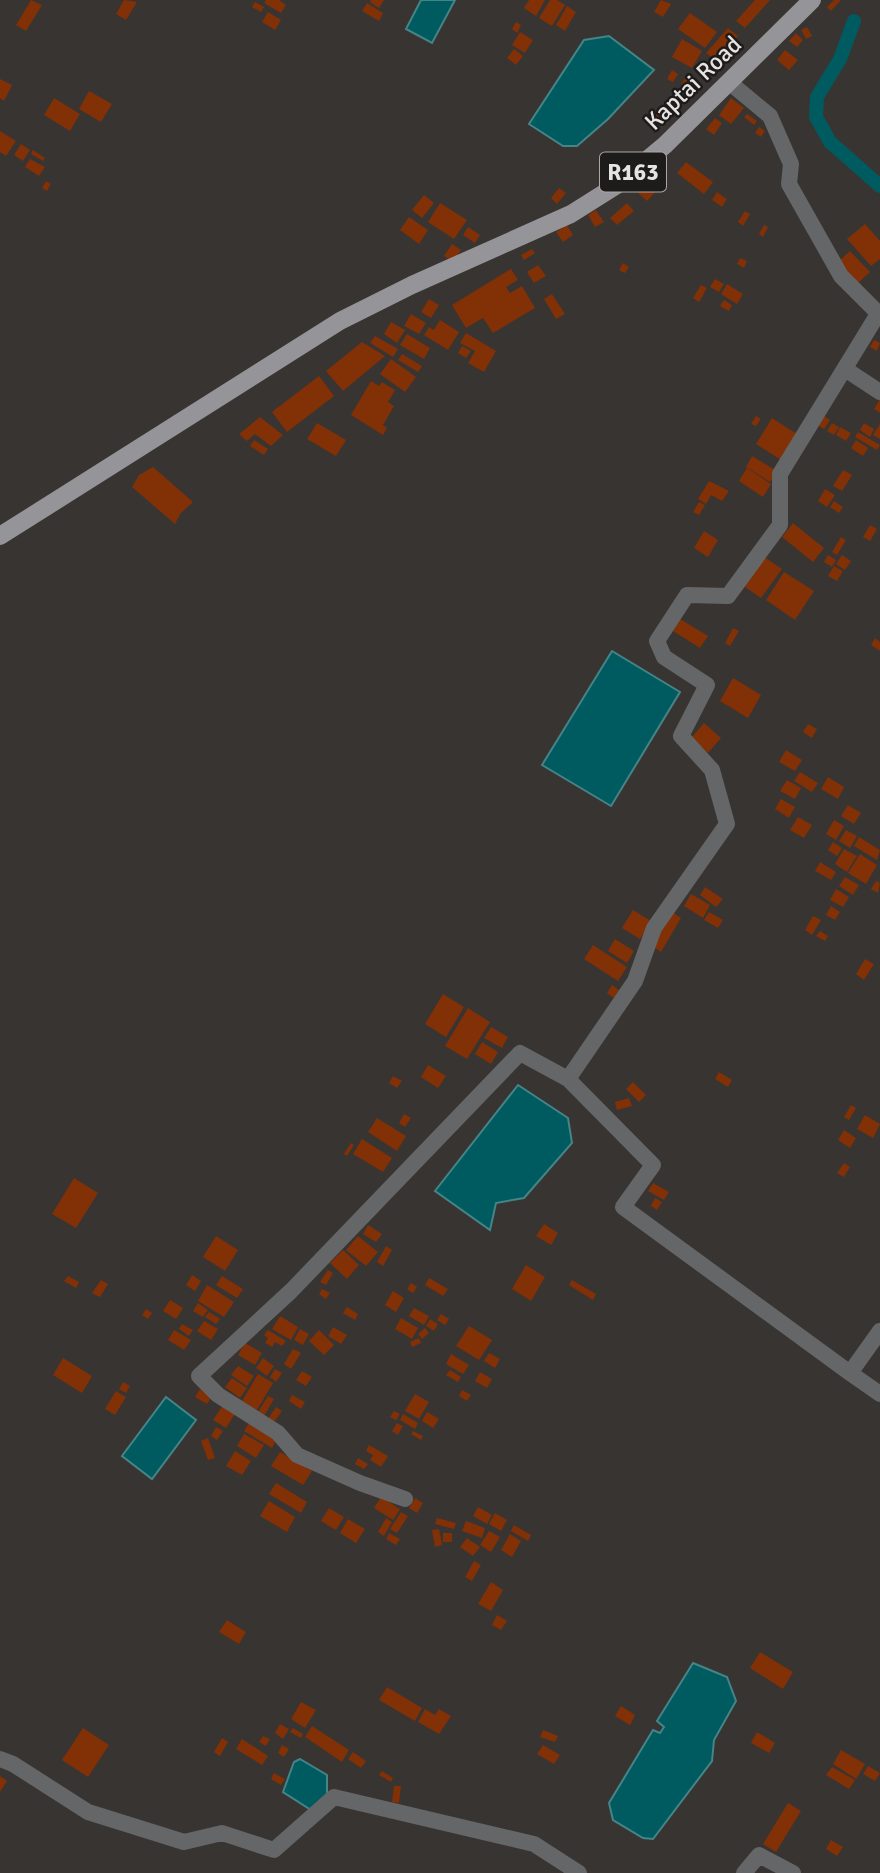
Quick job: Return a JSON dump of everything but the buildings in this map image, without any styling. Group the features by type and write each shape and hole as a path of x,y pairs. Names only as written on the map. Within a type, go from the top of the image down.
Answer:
{"main road":[{"name":"Kaptai Road","path":"0,536 340,321 412,285 571,215 617,185 665,145 812,0"}],"street":[{"path":"568,1079 635,981 654,928 727,824 712,771 681,736 707,685 664,657 657,641 687,595 728,596 780,525 780,474 879,315 841,276 789,184 791,164 770,116 729,82"},
{"path":"845,369 880,392"},
{"path":"405,1500 297,1455 278,1433 218,1395 199,1376 290,1292 520,1052 568,1079 653,1165 623,1208 880,1394"},
{"path":"850,1373 880,1331"},
{"path":"0,1759 13,1764 88,1812 184,1842 222,1833 274,1850 334,1797 534,1844 579,1873"},
{"path":"744,1873 759,1855 793,1873"}],"water":[{"path":"421,0 455,0 432,43 406,29"},
{"path":"609,36 654,70 608,119 577,146 563,146 529,124 584,40"},
{"path":"612,651 680,692 611,806 542,765"},
{"path":"518,1085 568,1118 572,1143 524,1198 496,1203 490,1230 435,1191"},
{"path":"166,1397 196,1420 152,1479 122,1456"},
{"path":"693,1663 727,1677 736,1701 714,1740 712,1761 653,1839 643,1838 613,1820 609,1803 653,1730 660,1733 664,1727 657,1721"},
{"path":"300,1759 327,1775 327,1796 311,1810 283,1792 294,1762"}],"waterway":[{"path":"854,21 840,59 817,97 816,117 830,142 880,186"}]}
